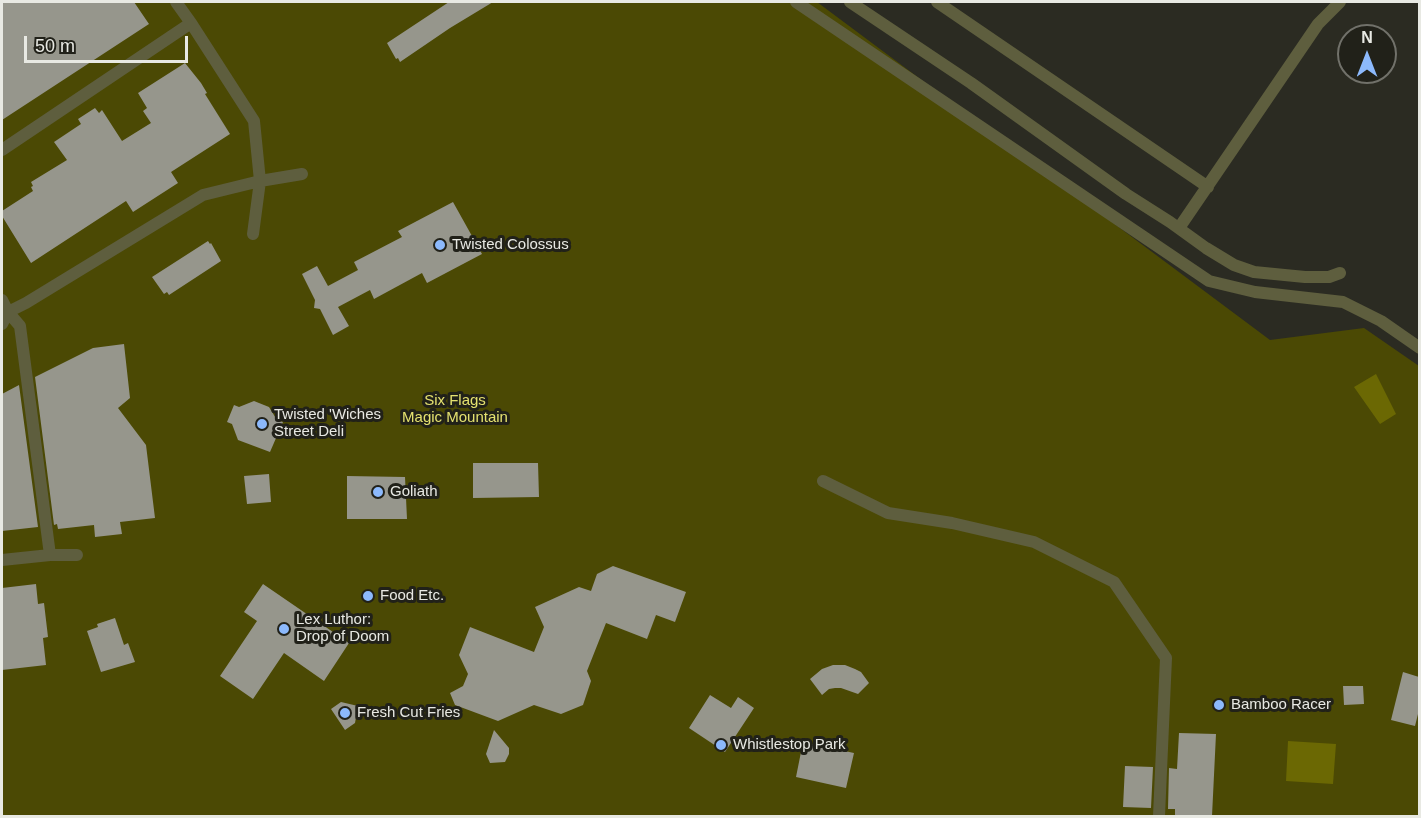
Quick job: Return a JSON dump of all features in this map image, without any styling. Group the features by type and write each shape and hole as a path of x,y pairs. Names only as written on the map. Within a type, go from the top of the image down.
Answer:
{"lane":[{"path":"176,2 254,121 260,181 253,234"},
{"path":"796,2 1209,281 1255,292 1343,302 1381,321 1419,348"},
{"path":"850,2 971,83 1126,194 1234,265 1254,272 1305,277 1329,277 1340,273"},
{"path":"937,2 1208,187"},
{"path":"1179,228 1318,24 1340,2"},
{"path":"2,150 190,23"},
{"path":"2,324 8,312 202,195 302,174"},
{"path":"2,300 8,312 20,326 50,555"},
{"path":"823,481 888,513 1034,542 1114,582 1166,658 1159,816"},
{"path":"2,560 77,555"}],"green space":[{"name":"Six Flags Magic Mountain","path":"2,2 817,2 1270,340 1364,328 1419,366 1419,816 2,816"}],"shaded area":[{"path":"1376,374 1396,414 1380,424 1354,387"},
{"path":"1288,741 1336,744 1333,784 1286,781"}],"building":[{"path":"2,2 134,2 149,24 2,120"},
{"path":"449,2 493,2 400,62 398,58 396,59 387,43"},
{"path":"185,63 201,83 207,93 205,94 230,134 171,172 178,183 133,212 126,201 31,263 2,216 2,211 33,191 31,182 67,160 54,142 81,124 78,119 95,108 99,113 102,110 122,141 151,123 143,111 147,108 138,93"},
{"path":"453,202 482,254 427,283 422,273 374,299 370,290 338,307 349,326 333,335 320,309 314,308 315,300 302,274 317,266 328,286 358,270 354,262 402,237 398,231"},
{"path":"208,241 221,261 169,295 167,292 164,294 152,277"},
{"path":"124,344 130,398 118,408 146,445 155,518 120,522 122,534 95,537 94,525 58,529 57,524 54,525 35,377 93,348"},
{"path":"19,385 38,527 2,531 2,394"},
{"path":"254,401 269,407 277,420 283,422 270,452 238,440 232,424 227,422 234,405 239,407"},
{"path":"473,463 538,463 539,497 473,498"},
{"path":"269,474 271,502 247,504 244,476"},
{"path":"347,476 405,477 407,519 347,519"},
{"path":"613,566 686,592 675,622 656,615 647,639 606,623 587,671 591,681 583,705 561,714 534,705 498,721 455,705 450,693 463,686 468,674 459,655 470,627 534,652 544,627 535,607 579,587 591,591 597,574"},
{"path":"36,584 38,604 44,603 48,637 43,638 46,665 2,670 2,588"},
{"path":"263,584 349,643 324,681 284,653 253,699 220,676 257,621 244,612"},
{"path":"115,618 124,645 128,643 135,662 101,672 87,631 98,627 97,624"},
{"path":"833,665 845,665 861,672 869,683 858,694 835,688 829,689 822,695 810,679 822,669"},
{"path":"1403,672 1419,677 1419,710 1415,726 1391,720"},
{"path":"1343,686 1363,686 1364,704 1344,705"},
{"path":"710,695 731,708 738,697 754,708 725,752 689,728"},
{"path":"341,702 358,706 355,723 345,730 331,709"},
{"path":"494,730 509,748 505,762 490,763 486,754"},
{"path":"1179,733 1216,734 1212,816 1175,816 1175,809 1168,809 1169,768 1177,769"},
{"path":"803,742 854,753 846,788 796,777"},
{"path":"1125,766 1153,767 1151,808 1123,807"}],"place":[{"name":"Twisted Colossus","path":"440,245"},
{"name":"Twisted 'Wiches Street Deli","path":"262,424"},
{"name":"Goliath","path":"378,492"},
{"name":"Food Etc.","path":"368,596"},
{"name":"Lex Luthor: Drop of Doom","path":"284,629"},
{"name":"Bamboo Racer","path":"1219,705"},
{"name":"Fresh Cut Fries","path":"345,713"},
{"name":"Whistlestop Park","path":"721,745"}]}
